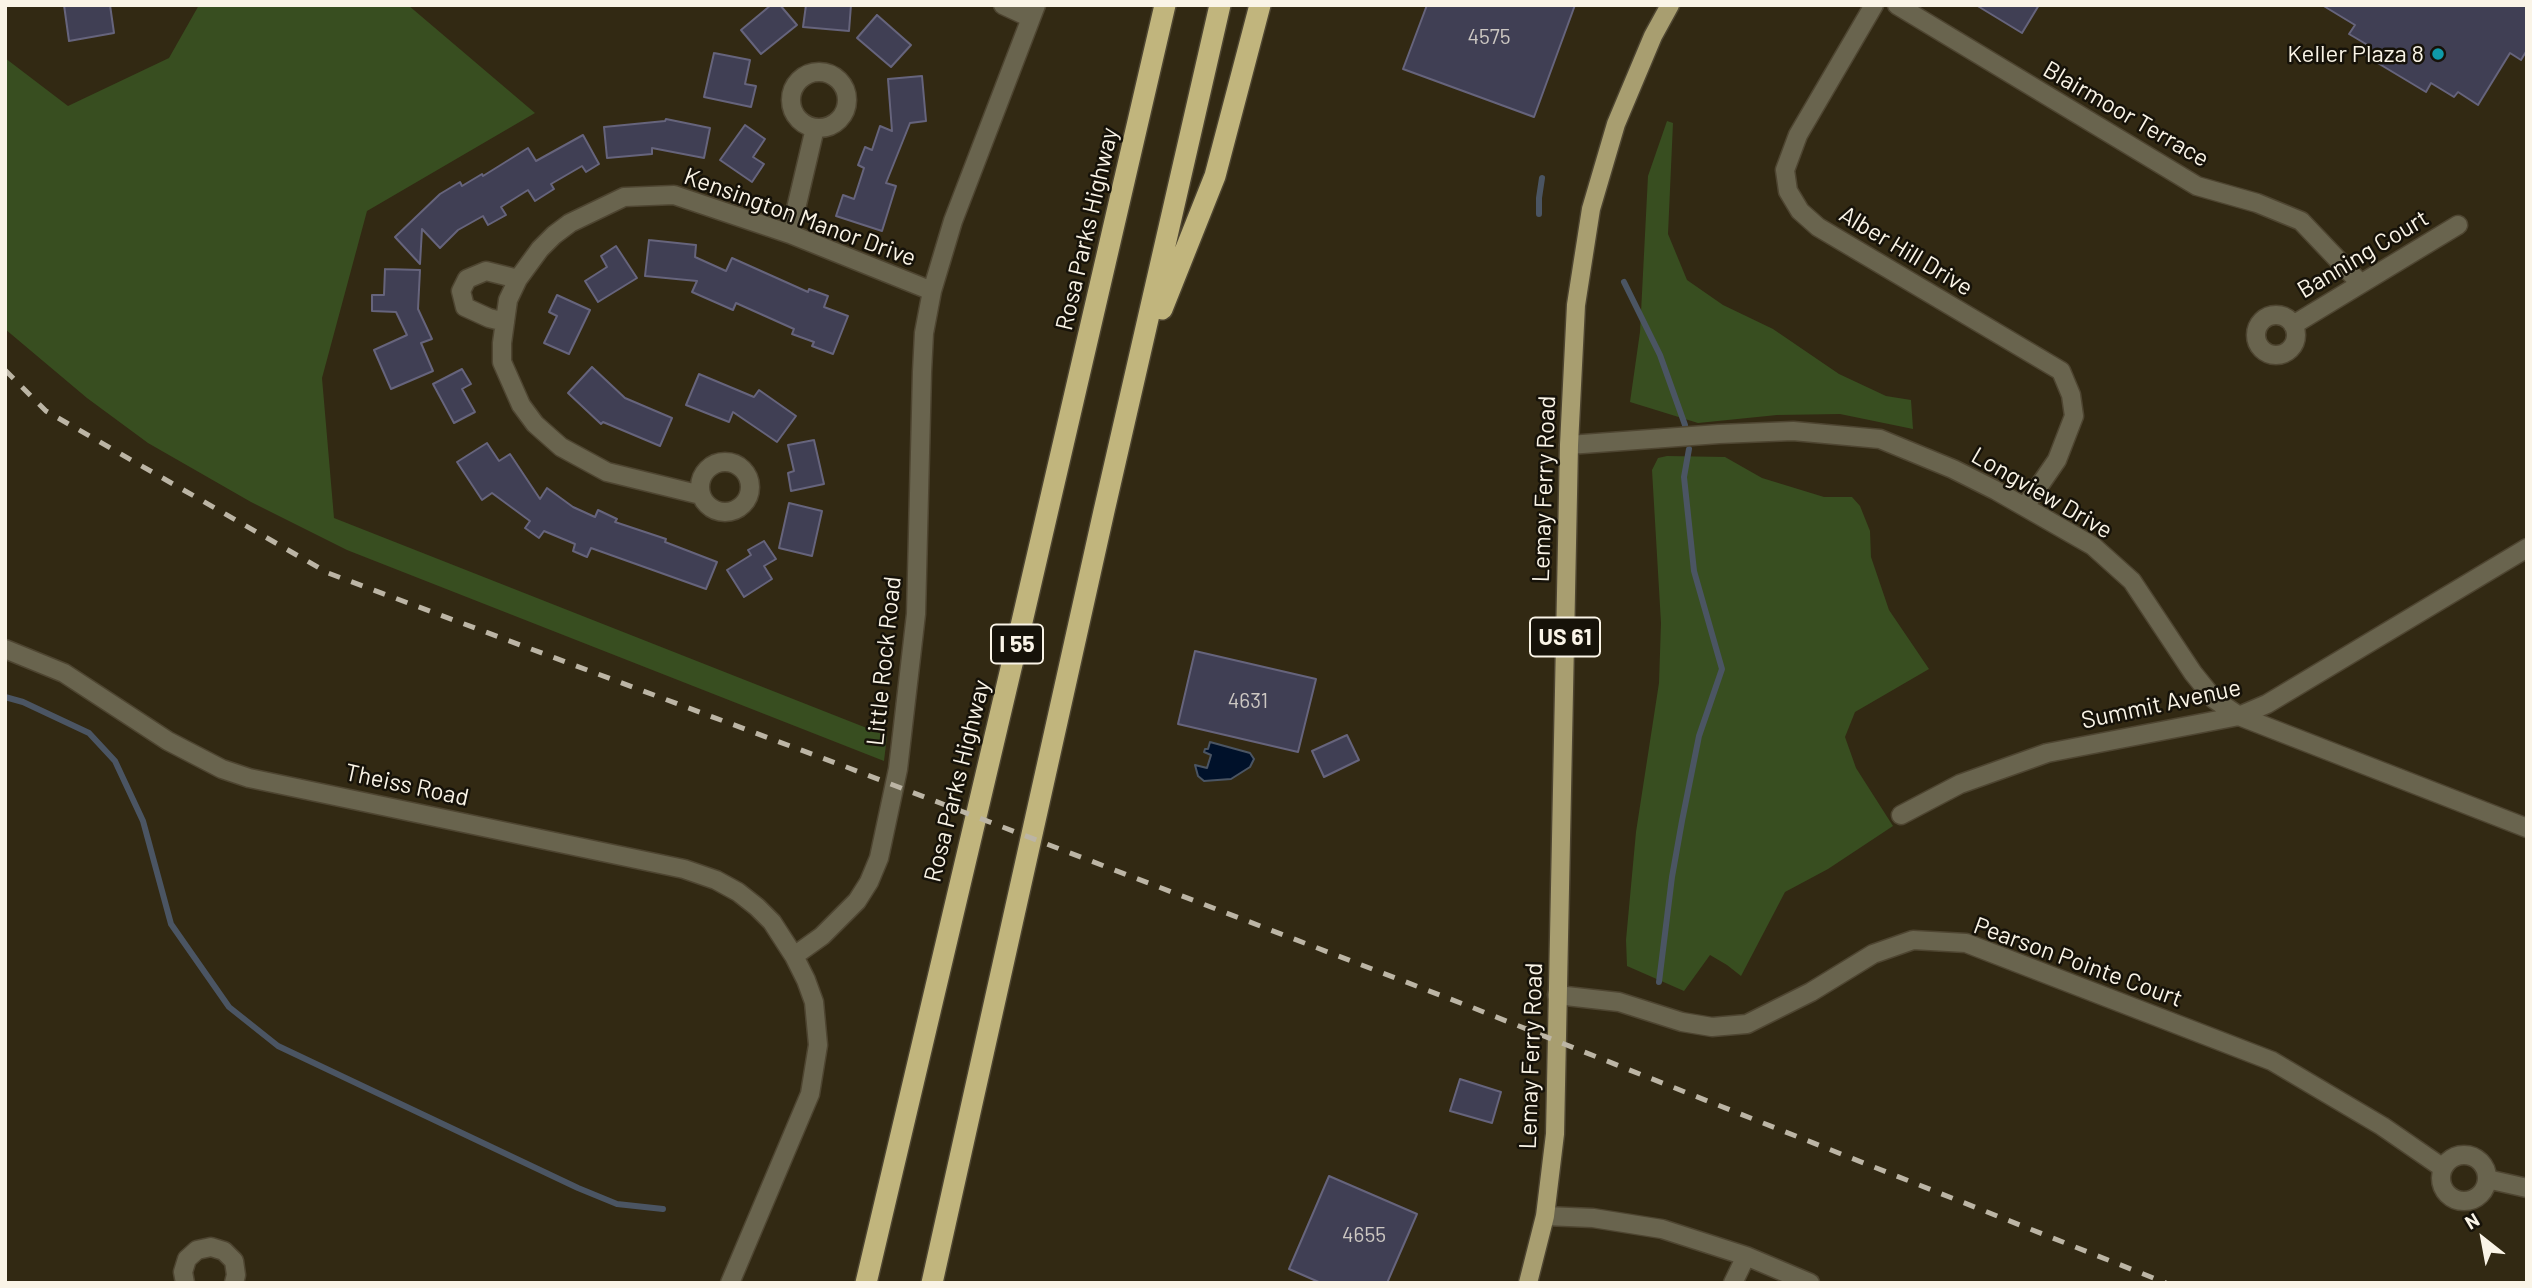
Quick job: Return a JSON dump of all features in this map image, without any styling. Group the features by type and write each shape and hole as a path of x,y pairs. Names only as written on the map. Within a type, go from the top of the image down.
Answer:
{"highway":[{"name":"Rosa Parks Highway","path":"866,1283 1165,5"},
{"name":"I 55","path":"932,1283 1220,5"},
{"path":"1136,373 1215,176 1260,5"}],"main road":[{"name":"Lemay Ferry Road","path":"1528,1283 1545,1216 1555,1134 1569,445 1576,305 1591,209 1616,124 1653,36 1670,5"}],"street":[{"path":"1003,5 1033,12"},
{"name":"Alber Hill Drive","path":"1874,5 1798,135 1785,170 1788,191 1800,211 1818,227 2061,370 2071,395 2074,416 2057,460 2026,505"},
{"name":"Blairmoor Terrace","path":"1897,5 2197,186 2257,203 2301,221 2361,284"},
{"name":"Little Rock Road","path":"794,956 822,936 858,901 880,858 900,757 916,614 924,333 932,291 953,221 1033,12"},
{"path":"790,234 815,128"},
{"name":"Kensington Manor Drive","path":"701,495 607,472 561,447 535,424 511,387 502,362 508,300 518,279 540,249 570,223 624,197 674,195 790,234 932,291"},
{"name":"Banning Court","path":"2294,325 2458,225"},
{"path":"505,321 489,318 465,307 461,291 467,279 486,271 518,279"},
{"name":"Longview Drive","path":"1569,445 1793,432 1880,439 1953,469 2026,505 2093,546 2132,580 2193,673 2214,699 2239,716 2527,828"},
{"name":"Summit Avenue","path":"1900,815 1960,784 2047,753 2239,716 2267,704 2527,548"},
{"name":"Theiss Road","path":"5,649 64,673 168,741 222,769 249,778 643,859 716,880 757,907 772,922 794,956"},
{"name":"Pearson Pointe Court","path":"1558,995 1619,1002 1692,1024 1712,1027 1747,1024 1811,992 1873,954 1913,940 1966,943 2272,1061 2382,1126 2443,1168"},
{"path":"730,1283 810,1094 816,1070 818,1025 814,1002 794,956"},
{"path":"2470,1156 2483,1164 2487,1179 2485,1187 2476,1197 2459,1200 2448,1195 2441,1175 2443,1168 2454,1157 2470,1156"},
{"path":"2487,1179 2527,1188"},
{"path":"1545,1216 1593,1218 1662,1229 1745,1256 1810,1283"},
{"path":"185,1283 183,1272 187,1259 197,1250 211,1247 224,1251 233,1261 236,1275 234,1283"},
{"path":"1733,1283 1745,1256"}],"green space":[{"path":"199,5 408,5 535,113 367,211 322,378 334,518 887,736 884,761 347,550 251,502 148,443 87,398 5,329 5,58 68,106 169,58"},
{"path":"1667,121 1673,123 1668,234 1687,280 1723,305 1773,329 1839,374 1886,396 1911,400 1913,429 1840,414 1777,415 1698,423 1630,402 1640,332 1648,176"},
{"path":"1725,457 1762,478 1824,497 1852,497 1860,506 1870,531 1871,557 1889,610 1929,669 1855,712 1845,737 1856,768 1893,826 1828,869 1785,892 1741,976 1710,955 1684,991 1627,966 1626,940 1636,832 1659,683 1661,623 1652,470 1658,458"}],"water":[{"path":"1210,742 1250,753 1254,759 1250,767 1231,779 1204,781 1198,776 1195,765 1207,768 1211,755 1204,752"}],"building":[{"path":"64,5 110,5 114,33 69,41"},
{"path":"771,5 780,5 797,25 761,54 741,30"},
{"path":"806,5 851,5 849,31 803,27"},
{"path":"1427,5 1575,5 1534,117 1403,69"},
{"path":"1976,5 2039,5 2022,33"},
{"name":"Keller Plaza 8","path":"2322,5 2527,5 2527,50 2521,60 2510,53 2478,105 2458,92 2454,97 2431,83 2426,92 2366,56 2371,47 2349,34 2355,25"},
{"path":"877,15 911,45 891,67 857,38"},
{"path":"714,53 750,60 745,84 756,86 751,107 704,97"},
{"path":"922,76 926,121 910,123 886,183 896,186 882,231 836,216 843,195 854,199 864,168 858,165 865,147 872,150 880,126 892,131 888,79"},
{"path":"666,119 710,128 704,158 652,148 652,154 607,158 604,127"},
{"path":"745,125 765,139 753,157 764,164 752,182 720,160"},
{"path":"583,135 599,164 586,172 582,166 551,184 554,189 535,201 528,190 501,207 506,215 488,225 483,216 458,230 440,248 422,229 420,264 395,237 440,194 460,182 462,186 482,174 483,176 528,148 536,161"},
{"path":"649,240 696,245 695,257 726,271 732,258 808,292 809,289 828,296 824,307 848,316 833,354 812,346 814,342 792,334 794,329 736,303 733,310 692,292 697,281 645,276"},
{"path":"616,246 637,278 598,302 585,281 607,267 601,256"},
{"path":"385,269 420,270 418,309 432,339 421,343 433,371 391,389 374,350 407,335 396,312 372,311 372,295 384,295"},
{"path":"557,295 590,310 569,354 544,343 557,316 549,312"},
{"path":"592,367 625,398 672,418 660,446 603,422 601,424 568,393"},
{"path":"462,369 471,384 462,389 475,412 454,423 433,384"},
{"path":"699,374 754,397 759,390 796,416 777,442 733,412 729,422 686,405"},
{"path":"814,440 824,484 791,491 788,473 794,471 788,445"},
{"path":"487,443 499,461 510,454 540,499 547,488 573,507 595,517 598,510 617,519 615,522 666,539 665,542 717,562 706,589 591,548 587,557 573,551 575,544 544,531 539,538 525,528 530,521 492,493 482,500 457,462"},
{"path":"789,503 822,511 812,556 779,548"},
{"path":"764,541 776,559 764,566 772,579 744,597 727,570 751,555 748,550"},
{"path":"1195,651 1316,679 1298,752 1178,724"},
{"path":"1347,735 1359,760 1324,777 1312,751"},
{"path":"1460,1079 1501,1092 1492,1123 1450,1111"},
{"path":"1329,1176 1417,1214 1387,1283 1321,1283 1289,1269"}],"waterway":[{"path":"1539,214 1542,178"},
{"path":"1624,282 1660,355 1685,425"},
{"path":"1659,982 1672,877 1699,736 1722,669 1694,571 1684,477 1689,449"},
{"path":"5,697 23,702 89,733 115,761 143,821 171,924 229,1007 278,1046 578,1188 617,1204 663,1209"}],"railway":[{"path":"5,370 46,411 328,573 849,768 1471,1007 2166,1283"}],"place":[{"name":"Keller Plaza 8","path":"2438,54"}]}
